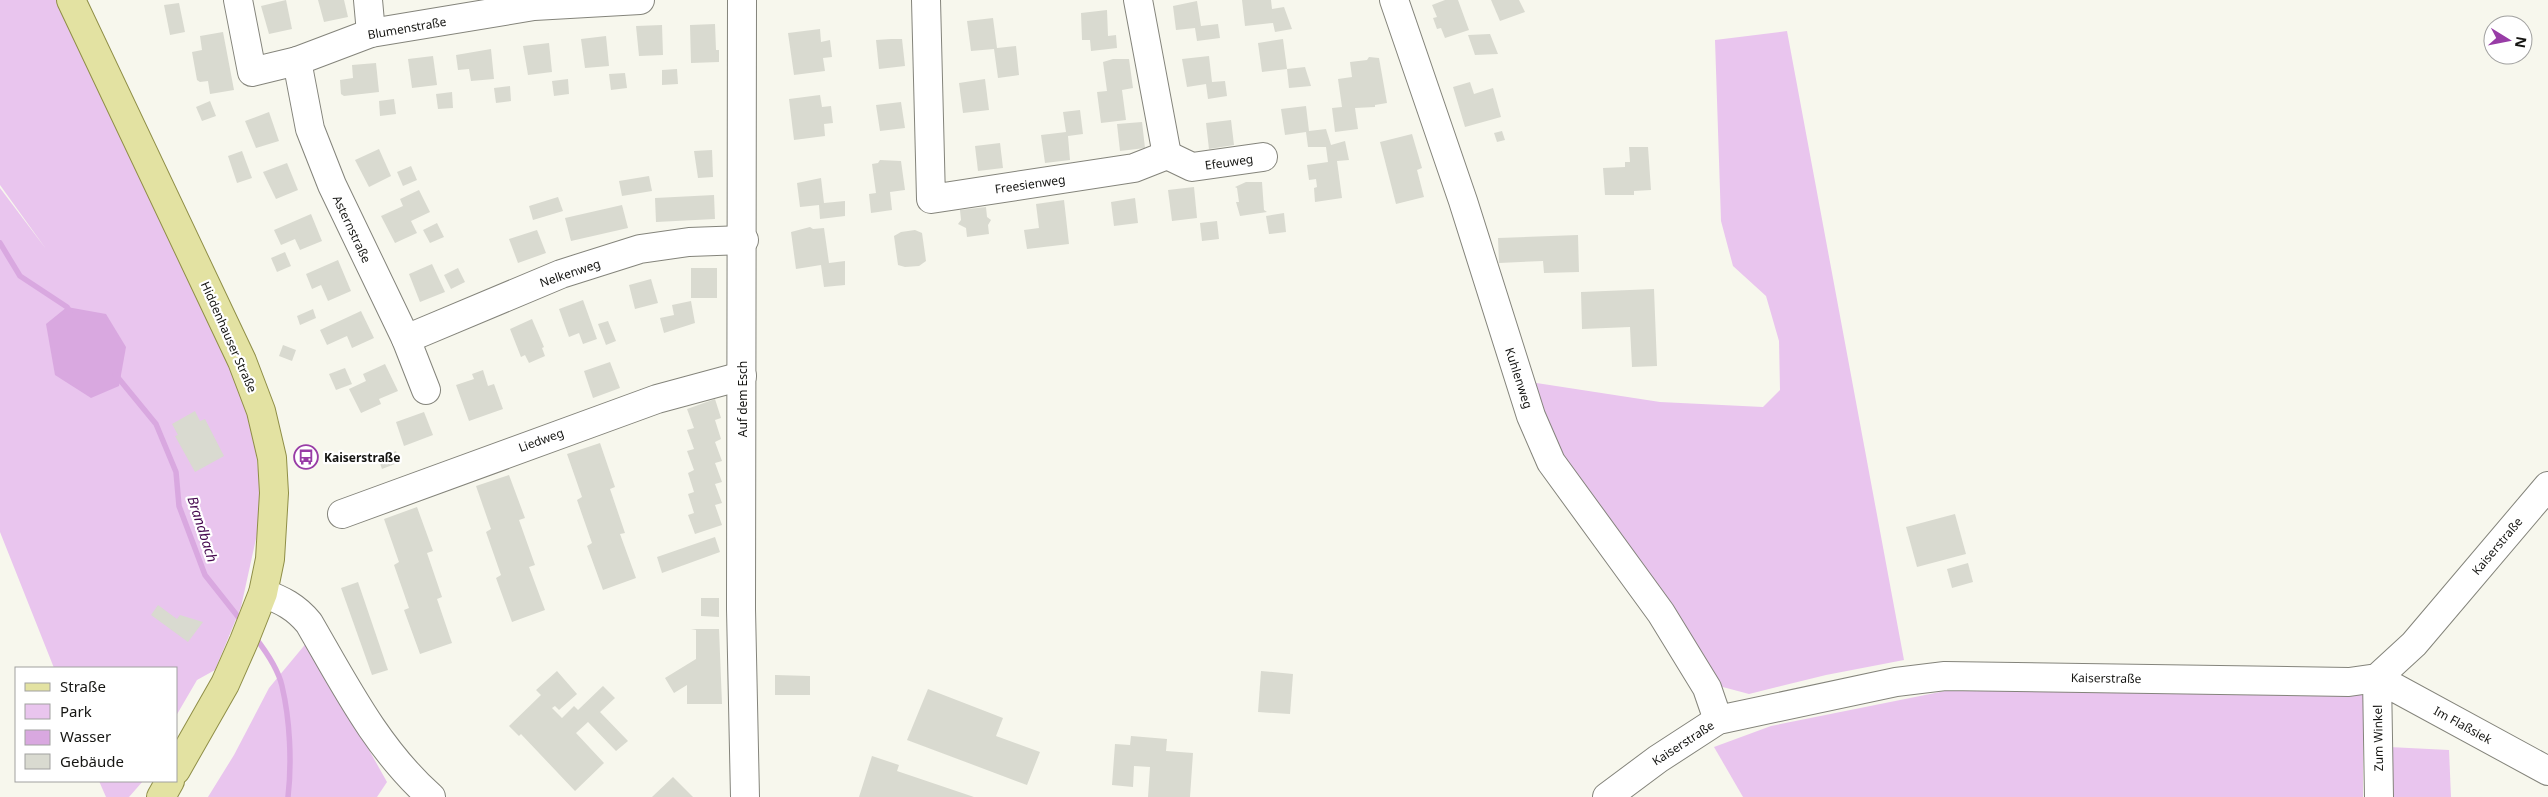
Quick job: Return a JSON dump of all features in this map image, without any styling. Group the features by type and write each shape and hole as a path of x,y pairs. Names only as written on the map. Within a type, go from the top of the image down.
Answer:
{"main road":[{"name":"Hiddenhauser Straße","path":"71,0 242,361 261,411 272,458 274,493 270,560 260,602 224,684 178,766"},
{"path":"161,797 169,782"}],"street":[{"name":"Blumenstraße","path":"238,0 252,72 296,61 371,33 534,6 640,0"},
{"path":"368,0 371,33"},
{"name":"Auf dem Esch","path":"742,0 744,240 741,609 745,797"},
{"name":"Freesienweg","path":"926,0 931,199 1134,168 1167,155"},
{"path":"1138,0 1167,155"},
{"name":"Kuhlenweg","path":"1394,0 1462,201 1531,416 1551,462 1661,614 1707,688 1718,720"},
{"name":"Asternstraße","path":"296,61 310,129 360,246 406,339 426,390"},
{"name":"Efeuweg","path":"1167,155 1192,167 1263,157"},
{"name":"Nelkenweg","path":"406,339 561,274 640,249 689,242 744,240"},
{"name":"Liedweg","path":"342,514 657,399 742,376"},
{"name":"Kaiserstraße","path":"1607,797 1658,758 1718,720 1877,685 1945,676 2348,682 2378,678 2414,644 2548,486"},
{"path":"260,602 280,599 299,610 309,623 366,722 391,755 431,797"},
{"name":"Im Flaßsiek","path":"2378,678 2548,771"},
{"name":"Zum Winkel","path":"2378,678 2379,797"}],"green space":[{"path":"0,0 60,0 233,368 254,432 260,489 259,525 241,607 215,670 197,680 178,713 178,667 54,667 0,532 0,188 46,249 0,185"},
{"path":"1787,31 1904,660 1826,675 1749,694 1719,686 1554,446 1530,382 1660,402 1763,407 1780,390 1779,341 1766,296 1733,266 1721,221 1715,40"},
{"path":"308,641 387,782 377,797 208,797 234,755 269,688"},
{"path":"1955,689 2363,695 2363,797 1743,797 1714,747 1771,726"},
{"path":"2389,747 2449,750 2451,797 2390,797"},
{"path":"99,782 142,782 129,797 106,797"}],"water":[{"path":"67,307 106,314 126,347 119,386 91,398 55,375 46,324"}],"building":[{"path":"286,0 292,29 269,34 261,6"},
{"path":"318,0 344,0 348,17 324,22"},
{"path":"1242,0 1271,0 1272,9 1284,7 1292,29 1275,32 1273,23 1245,26"},
{"path":"1445,0 1458,0 1469,30 1445,38 1441,28 1437,29 1433,18 1437,17 1432,5"},
{"path":"1491,0 1519,0 1525,12 1500,21"},
{"path":"1197,1 1201,26 1218,24 1220,38 1197,41 1195,28 1176,30 1173,6"},
{"path":"179,3 185,32 170,35 164,5"},
{"path":"1107,10 1108,36 1116,35 1117,48 1091,51 1090,40 1082,40 1081,13"},
{"path":"993,18 997,48 1016,46 1019,75 998,78 994,49 971,51 967,21"},
{"path":"715,24 716,50 719,50 719,62 691,63 690,25"},
{"path":"662,25 663,55 639,56 636,26"},
{"path":"820,29 821,42 830,40 832,57 823,58 825,71 794,75 788,33"},
{"path":"223,32 234,90 210,94 208,81 200,82 197,80 192,52 202,50 200,36"},
{"path":"1490,34 1498,54 1475,55 1468,35"},
{"path":"606,36 609,66 585,68 581,39"},
{"path":"902,39 905,66 879,69 876,40"},
{"path":"1283,39 1287,69 1262,72 1258,43"},
{"path":"549,43 552,72 528,75 523,46"},
{"path":"491,49 494,79 471,81 469,69 458,70 456,55"},
{"path":"433,56 437,85 412,88 408,59"},
{"path":"1209,56 1212,82 1225,81 1227,96 1208,99 1206,84 1187,87 1182,59"},
{"path":"1369,57 1379,58 1387,103 1375,105 1375,107 1355,108 1358,129 1335,132 1332,108 1342,107 1338,79 1352,77 1350,62 1367,60"},
{"path":"1113,59 1129,59 1133,88 1122,90 1126,120 1101,123 1097,92 1107,91 1103,62"},
{"path":"376,63 379,92 344,96 341,94 340,80 353,78 352,65"},
{"path":"1305,67 1311,86 1289,88 1287,69"},
{"path":"677,69 678,84 662,85 662,70"},
{"path":"625,73 627,88 611,90 609,74"},
{"path":"568,79 569,94 554,96 552,81"},
{"path":"985,79 989,110 963,113 959,83"},
{"path":"1470,82 1474,94 1493,88 1501,117 1465,127 1453,87"},
{"path":"510,86 511,101 496,103 494,88"},
{"path":"452,92 453,108 438,109 436,94"},
{"path":"820,95 822,107 831,106 833,123 824,124 825,136 794,140 789,99"},
{"path":"394,99 396,114 380,116 379,101"},
{"path":"210,101 216,116 202,121 196,107"},
{"path":"901,102 905,128 880,131 876,105"},
{"path":"1306,106 1309,131 1326,129 1331,145 1345,141 1349,160 1337,161 1342,198 1315,202 1314,188 1317,187 1316,179 1309,180 1307,165 1328,162 1326,147 1308,147 1306,132 1285,135 1281,109"},
{"path":"1080,110 1083,134 1068,136 1070,160 1045,163 1041,135 1066,132 1063,112"},
{"path":"269,112 279,141 256,148 245,121"},
{"path":"1231,120 1234,145 1209,149 1206,123"},
{"path":"1142,122 1145,148 1120,151 1117,124"},
{"path":"1502,131 1505,140 1497,142 1494,133"},
{"path":"1412,134 1422,168 1417,170 1424,197 1396,204 1380,142"},
{"path":"1000,143 1003,168 978,171 975,146"},
{"path":"1629,147 1648,147 1651,190 1634,191 1634,195 1605,195 1603,168 1625,167 1625,162 1630,162"},
{"path":"379,149 391,176 369,187 355,160"},
{"path":"712,150 713,177 698,178 694,151"},
{"path":"242,151 252,178 237,183 228,156"},
{"path":"880,160 901,161 905,190 890,192 892,210 871,213 869,194 876,193 872,164 878,163"},
{"path":"287,163 298,190 276,199 263,172"},
{"path":"411,166 417,180 403,186 397,172"},
{"path":"649,176 652,191 622,196 619,181"},
{"path":"821,178 824,203 845,201 845,216 820,219 819,205 800,207 797,183"},
{"path":"1246,182 1262,182 1264,210 1267,212 1240,216 1236,202 1239,202 1237,188 1235,187"},
{"path":"1194,187 1197,218 1172,221 1168,190"},
{"path":"419,190 430,212 411,221 417,233 395,243 381,216 403,206 400,199"},
{"path":"714,195 715,219 656,222 655,198"},
{"path":"558,197 563,211 533,220 529,206"},
{"path":"1135,198 1138,223 1114,226 1111,202"},
{"path":"1064,200 1069,244 1027,249 1024,230 1039,228 1036,204"},
{"path":"622,205 628,228 571,241 565,218"},
{"path":"986,207 987,217 991,220 988,225 989,234 967,237 966,228 958,224 961,220 960,210"},
{"path":"1284,213 1286,232 1269,234 1266,216"},
{"path":"311,214 322,241 300,250 295,239 281,245 274,230"},
{"path":"1217,221 1219,239 1202,241 1200,223"},
{"path":"437,223 444,237 430,243 423,230"},
{"path":"810,227 813,229 824,228 829,263 845,261 845,285 824,287 821,265 796,269 791,232"},
{"path":"537,230 546,253 518,263 509,239"},
{"path":"915,230 922,233 926,261 919,266 905,267 898,265 894,236 901,232"},
{"path":"1578,235 1579,272 1544,273 1543,261 1499,263 1498,238"},
{"path":"285,252 291,266 277,272 271,258"},
{"path":"338,260 351,291 328,301 321,285 312,289 306,274"},
{"path":"432,264 445,292 420,302 409,274"},
{"path":"458,268 465,282 451,289 444,275"},
{"path":"691,268 717,268 717,298 691,298"},
{"path":"651,279 658,303 635,309 629,285"},
{"path":"1654,289 1657,366 1632,367 1630,327 1582,329 1581,292"},
{"path":"583,300 597,339 583,344 579,333 569,337 559,309"},
{"path":"691,301 695,323 664,333 660,318 674,315 672,305"},
{"path":"313,309 316,318 300,325 297,316"},
{"path":"361,311 374,338 352,348 347,336 327,345 320,330"},
{"path":"532,319 544,347 542,348 545,356 529,363 525,355 521,357 510,329"},
{"path":"608,321 616,341 606,345 598,324"},
{"path":"283,345 296,350 292,361 279,356"},
{"path":"610,362 620,388 593,398 584,371"},
{"path":"385,364 398,391 379,399 381,404 361,413 349,389 366,381 363,374"},
{"path":"345,368 352,384 336,390 329,374"},
{"path":"483,370 488,386 494,384 503,409 469,421 456,385 474,379 472,374"},
{"path":"715,399 721,418 715,420 721,439 715,442 722,461 715,463 722,482 715,484 722,503 715,505 722,525 695,534 688,515 694,513 688,494 694,492 688,473 694,470 687,451 694,449 687,430 694,428 687,409"},
{"path":"195,411 200,421 205,419 224,456 195,472 175,436 178,435 172,424"},
{"path":"424,412 433,435 404,446 396,422"},
{"path":"600,443 615,487 610,489 625,533 620,534 636,578 603,590 587,546 592,543 577,500 582,497 567,454"},
{"path":"396,451 400,462 382,469 378,458"},
{"path":"509,475 525,518 519,520 535,565 529,567 545,610 512,622 496,578 501,575 486,532 491,529 476,486"},
{"path":"417,507 433,551 427,553 442,597 437,599 452,643 420,654 404,610 409,608 394,565 399,562 384,519"},
{"path":"1955,514 1966,554 1917,567 1906,527"},
{"path":"715,537 720,552 662,573 657,557"},
{"path":"1968,563 1973,582 1952,588 1947,569"},
{"path":"358,582 388,670 372,675 341,588"},
{"path":"701,598 719,598 719,617 701,616"},
{"path":"158,605 177,619 180,615 203,622 188,642 151,615"},
{"path":"691,629 719,629 722,704 687,704 687,685 674,693 665,678 696,659 696,630"},
{"path":"557,671 577,694 559,710 555,706 552,708 562,718 574,706 578,710 603,686 615,698 600,712 628,741 616,751 588,722 576,733 604,763 575,791 521,734 519,736 509,726 541,695 536,690"},
{"path":"1261,671 1293,674 1290,714 1258,712"},
{"path":"775,675 810,676 810,695 775,695"},
{"path":"928,689 1003,718 996,736 1040,752 1027,785 907,740"},
{"path":"1131,736 1167,739 1166,751 1193,753 1190,797 1148,797 1150,767 1134,766 1133,787 1112,785 1115,744 1130,745"},
{"path":"872,756 899,765 897,771 974,797 859,797"},
{"path":"673,777 693,797 652,797"}],"waterway":[{"path":"0,243 20,276 67,307 70,312"},
{"name":"Brandbach","path":"115,374 156,424 176,472 179,506 205,575 243,623"},
{"name":"Brandbach","path":"254,636 267,653 282,686 290,741 288,797"}],"place":[{"name":"Kaiserstraße","path":"306,457"}]}
